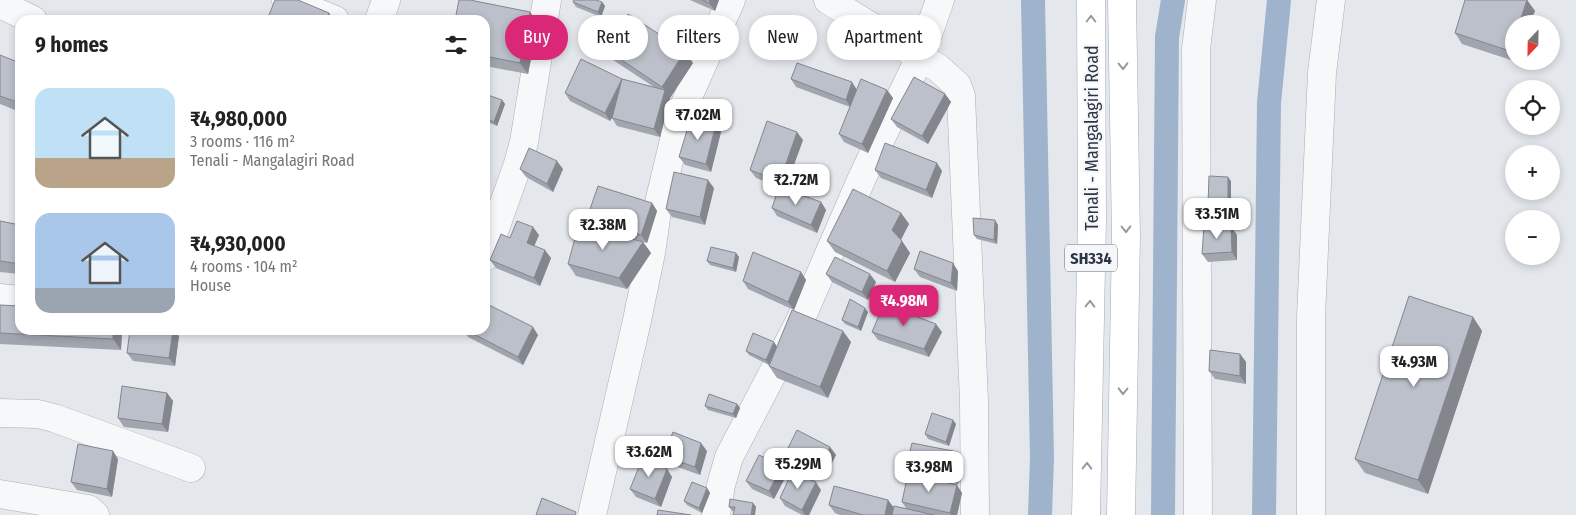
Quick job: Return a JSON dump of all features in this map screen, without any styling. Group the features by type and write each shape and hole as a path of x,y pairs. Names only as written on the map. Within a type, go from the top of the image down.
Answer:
{"main road":[{"name":"Tenali - Mangalagiri Road","path":"1086,515 1092,218 1091,0"},
{"name":"SH334","path":"1121,515 1126,236 1122,0"}],"street":[{"path":"286,0 323,15"},
{"path":"490,243 524,142 547,0"},
{"path":"592,515 636,325 651,253 657,211 680,115 731,0"},
{"path":"828,0 852,15"},
{"path":"935,15 940,0"},
{"path":"1198,515 1196,49 1202,0"},
{"path":"1311,515 1312,308 1322,73 1331,0"},
{"path":"0,4 23,15"},
{"path":"716,515 729,457 800,322 862,178 919,60"},
{"path":"924,60 948,76 957,85 961,96 974,401 975,515"},
{"path":"0,298 15,300"},
{"path":"0,413 38,414 54,418 191,468"},
{"path":"0,494 88,509 95,515"}],"building":[{"path":"275,0 298,0 329,13 328,15 269,15"},
{"path":"459,0 470,0 530,12 529,15 505,15 505,60 490,57 490,15 456,15"},
{"path":"574,0 596,0 602,2 598,12 573,2"},
{"path":"1465,0 1527,0 1522,15 1505,15 1505,49 1455,33"},
{"path":"648,27 658,33 658,60 679,60 662,87 622,60 648,60"},
{"path":"0,55 15,61 15,101 0,96"},
{"path":"505,60 521,60 520,63"},
{"path":"581,60 622,79 605,113 565,93"},
{"path":"797,63 852,82 846,100 791,79"},
{"path":"914,77 945,94 922,136 891,119"},
{"path":"622,79 665,90 654,129 612,118"},
{"path":"861,79 887,90 862,144 839,134"},
{"path":"490,96 502,100 494,122 490,120"},
{"path":"691,117 716,124 706,164 679,157"},
{"path":"767,121 797,132 780,181 750,170"},
{"path":"885,143 937,163 926,190 875,170"},
{"path":"529,148 557,161 547,184 520,169"},
{"path":"674,172 708,180 700,217 666,209"},
{"path":"1209,176 1228,177 1228,204 1208,204"},
{"path":"598,186 652,203 641,235 587,218"},
{"path":"779,187 821,202 811,225 772,208"},
{"path":"853,189 901,213 892,230 902,241 887,271 827,241"},
{"path":"973,218 995,220 994,240 974,235"},
{"path":"0,221 15,224 15,263 0,261"},
{"path":"517,221 533,227 527,243 545,250 534,278 490,260 501,234 510,238"},
{"path":"579,224 643,242 619,278 568,264"},
{"path":"1204,226 1231,227 1232,252 1202,254"},
{"path":"711,247 736,253 733,268 707,261"},
{"path":"920,251 953,263 951,283 914,269"},
{"path":"753,252 801,272 788,302 743,281"},
{"path":"835,257 870,274 862,292 826,274"},
{"path":"1409,296 1473,317 1418,480 1355,459"},
{"path":"850,299 865,308 858,327 842,320"},
{"path":"884,304 936,324 924,349 872,332"},
{"path":"0,305 15,306 15,334 0,333"},
{"path":"490,306 533,327 518,357 476,335 490,335"},
{"path":"792,310 843,331 820,387 769,366"},
{"path":"753,333 774,342 766,360 746,351"},
{"path":"38,335 113,335 113,339"},
{"path":"129,335 172,335 169,358 127,353"},
{"path":"1210,350 1240,354 1240,376 1209,371"},
{"path":"122,386 167,393 162,424 118,418"},
{"path":"709,394 737,404 733,414 705,406"},
{"path":"932,413 953,420 946,442 925,434"},
{"path":"797,430 830,447 818,469 785,454"},
{"path":"673,432 701,443 695,467 663,456"},
{"path":"912,443 958,452 952,476 906,468"},
{"path":"78,444 113,451 107,489 71,482"},
{"path":"759,455 782,466 769,491 746,481"},
{"path":"643,457 667,469 655,499 630,489"},
{"path":"792,472 816,482 802,510 780,498"},
{"path":"908,473 957,485 950,513 902,502"},
{"path":"692,482 707,488 699,508 684,501"},
{"path":"834,486 888,500 885,515 863,515 829,505"},
{"path":"542,498 576,512 575,515 536,515"},
{"path":"730,499 753,503 751,515 733,515 735,507 729,507"},
{"path":"894,506 934,515 892,515"},
{"path":"658,510 691,515 657,515"}],"waterway":[{"path":"1033,0 1042,457 1040,515"},
{"path":"1163,515 1167,37 1173,0"},
{"path":"1264,515 1269,103 1279,0"}]}
